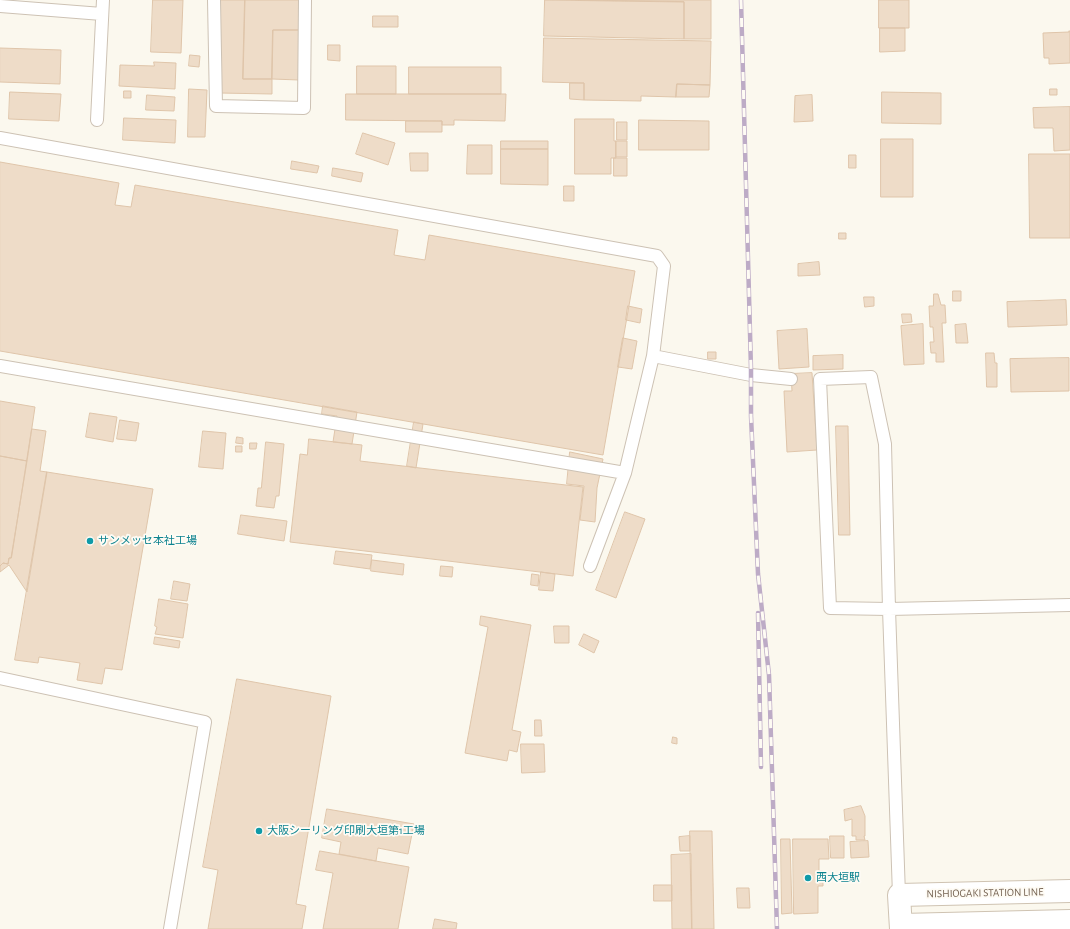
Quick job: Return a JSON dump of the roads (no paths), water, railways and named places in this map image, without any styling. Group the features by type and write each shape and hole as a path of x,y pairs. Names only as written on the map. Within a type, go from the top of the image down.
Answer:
{"main road":[{"name":"NISHIOGAKI STATION LINE","path":"899,895 1070,891"},
{"path":"899,895 901,927 1070,921"}],"lane":[{"path":"97,120 103,0"},
{"path":"214,0 216,106 304,108 305,0"},
{"path":"0,6 102,14"},
{"path":"0,138 657,256 664,266 653,356 625,473 590,566"},
{"path":"653,356 751,375 791,379"},
{"path":"0,366 625,473"},
{"path":"899,895 889,609 884,444 871,376 816,380 830,608 889,609 1070,605"},
{"path":"0,678 205,722 170,929"}],"railway":[{"path":"741,0 751,416 758,574 769,675 777,929"},
{"path":"758,613 761,767"}],"place":[{"name":"サンメッセ本社工場","path":"90,541"},
{"name":"大阪シーリング印刷大垣第1工場","path":"259,831"},
{"name":"西大垣駅","path":"808,878"}]}
